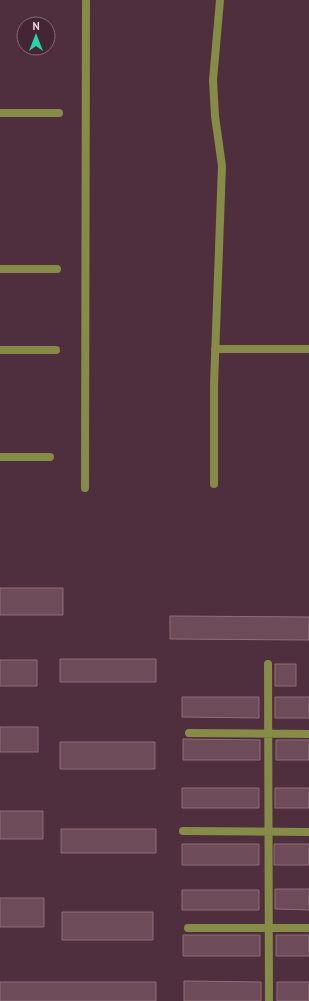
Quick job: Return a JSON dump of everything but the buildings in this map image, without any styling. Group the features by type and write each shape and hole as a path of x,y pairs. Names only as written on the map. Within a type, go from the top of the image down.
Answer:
{"lane":[{"path":"86,0 86,488"},
{"path":"214,484 215,349 222,166 215,116 213,80 220,0"},
{"path":"0,113 59,113"},
{"path":"0,269 56,269"},
{"path":"215,349 309,349"},
{"path":"0,350 56,350"},
{"path":"0,457 50,457"},
{"path":"268,664 269,1001"},
{"path":"189,734 309,734"},
{"path":"183,831 309,832"},
{"path":"188,928 309,928"}]}
